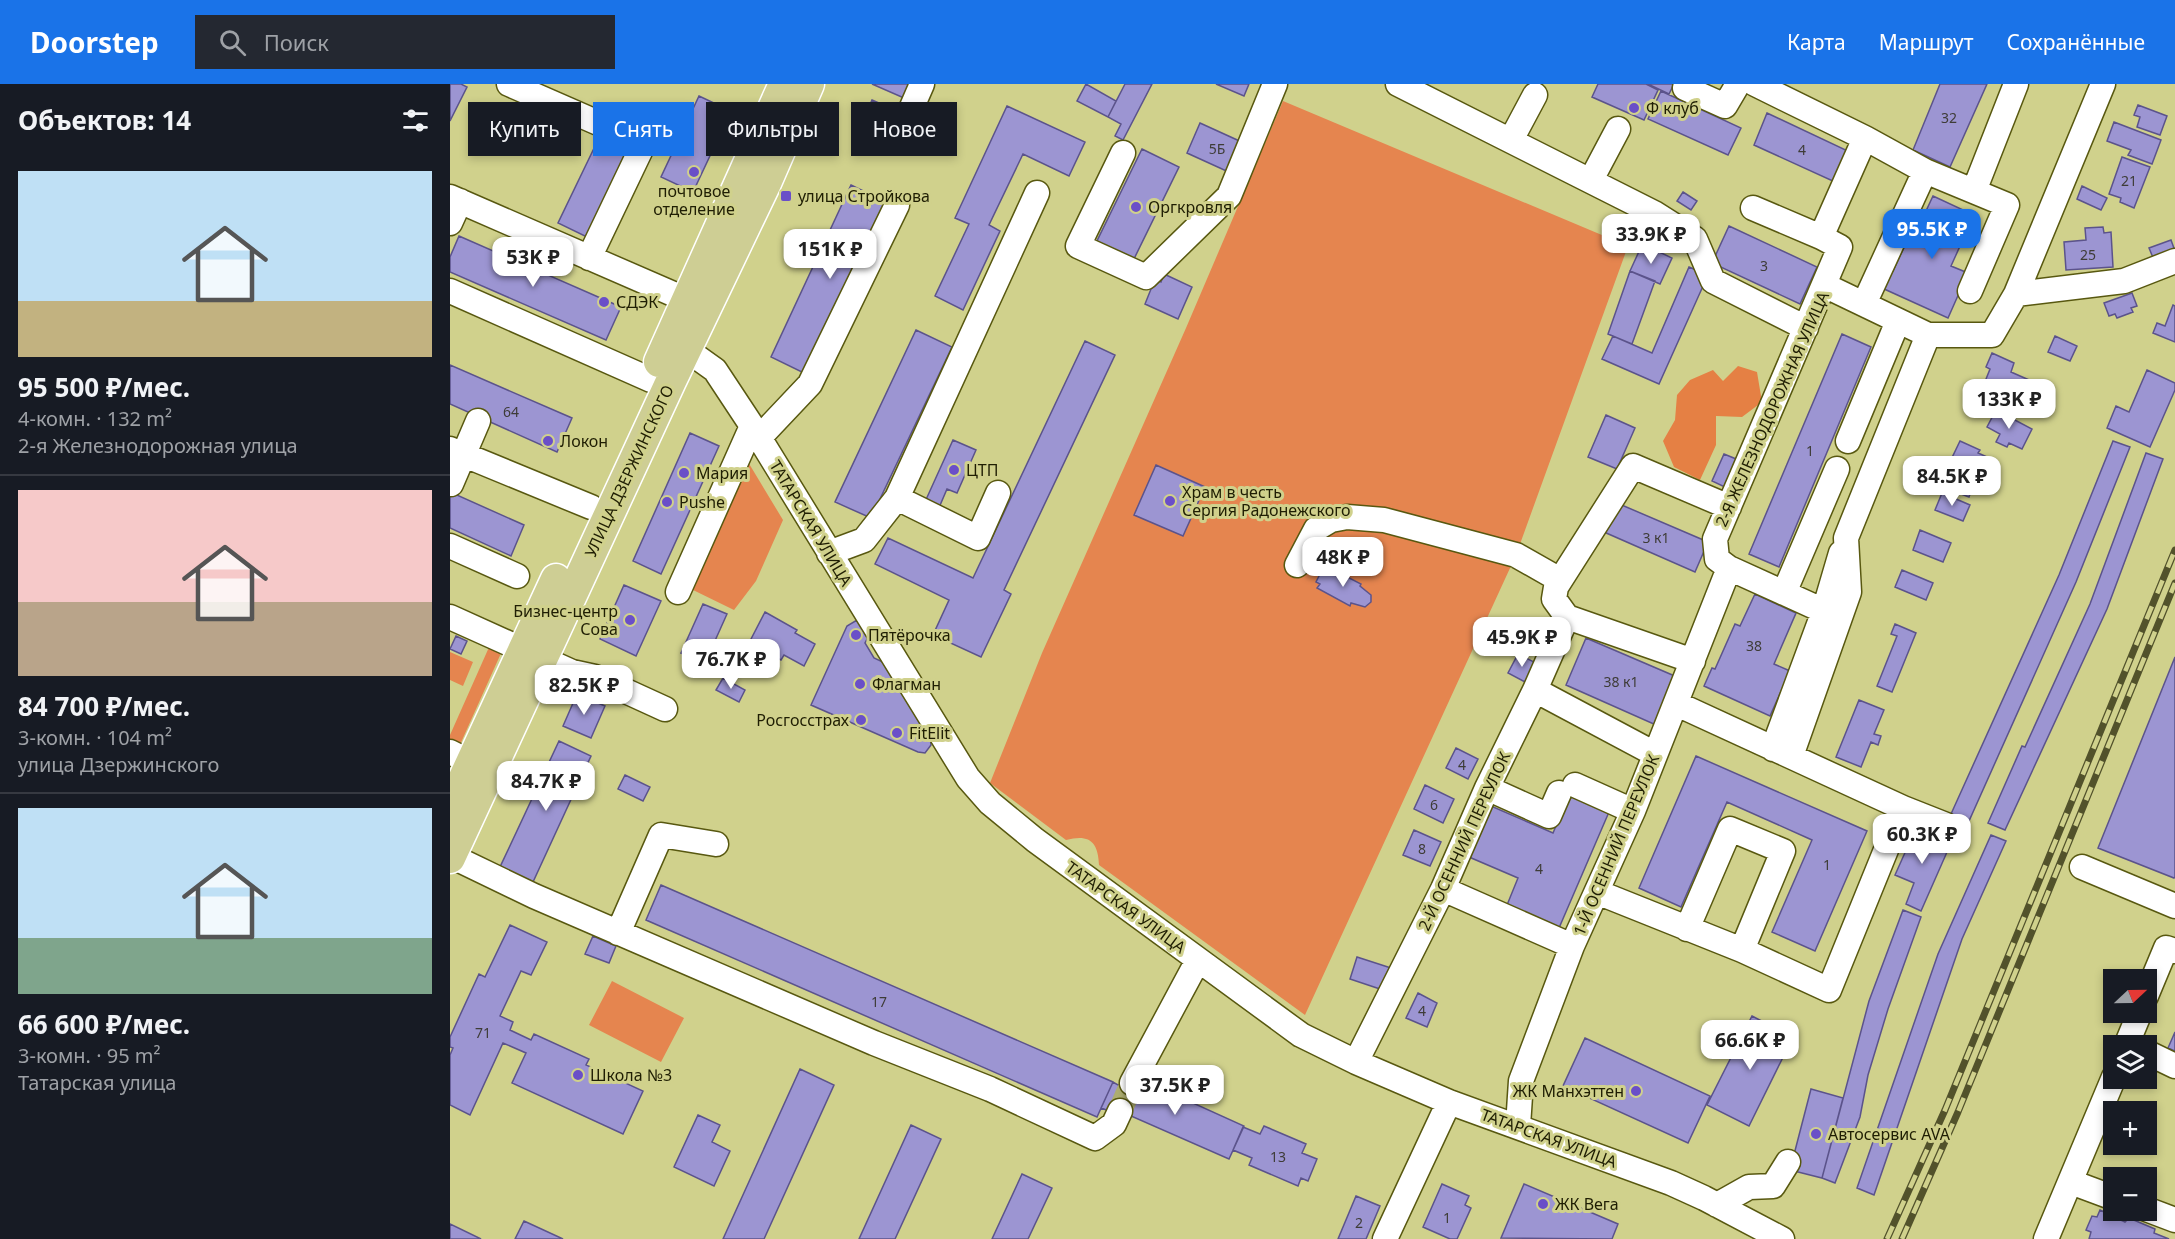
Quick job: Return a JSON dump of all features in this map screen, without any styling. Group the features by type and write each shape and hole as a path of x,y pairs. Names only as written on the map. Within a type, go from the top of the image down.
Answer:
{"main road":[{"name":"УЛИЦА ДЗЕРЖИНСКОГО","path":"450,857 591,507 651,380 679,344 687,300 784,84"},
{"name":"УЛИЦА ДЗЕРЖИНСКОГО","path":"450,808 460,757 532,653 679,344 766,183 809,84"}],"street":[{"path":"509,84 644,143 589,258"},
{"path":"914,102 922,84"},
{"path":"1123,153 1078,246 1146,277 1229,196 1275,84"},
{"path":"1399,84 1654,213 1695,239 1713,281 1806,328"},
{"path":"1687,84 1685,88 1725,106 1738,84"},
{"path":"1754,84 1865,138 1925,171 2007,205 1970,291"},
{"path":"1974,191 2016,84"},
{"name":"2-Я ЖЕЛЕЗНОДОРОЖНАЯ УЛИЦА","path":"1729,568 1717,559 1715,539 1824,285 1928,335 1992,335 2016,294 2103,84"},
{"path":"1510,140 1535,95"},
{"path":"1591,180 1618,129"},
{"path":"1821,237 1865,138"},
{"path":"1864,304 1925,171"},
{"path":"829,553 864,540 897,498 1038,193"},
{"path":"678,592 756,432 810,384 897,205"},
{"path":"453,207 589,258 687,300"},
{"path":"1753,208 1840,247 1824,285"},
{"path":"2016,294 2124,281 2173,268"},
{"path":"450,291 651,380"},
{"path":"1848,441 1898,321"},
{"path":"1782,753 1846,538 1928,335"},
{"name":"ТАТАРСКАЯ УЛИЦА","path":"679,344 715,370 756,432 956,760 990,803 1035,840 1301,1035 1356,1062 1449,1102 1671,1183 1717,1205 1743,1230 1782,1239"},
{"path":"451,484 457,452 478,421"},
{"path":"457,452 591,507"},
{"path":"1693,661 1567,617 1554,599 1556,586 1633,466 1729,507"},
{"path":"1784,593 1837,469"},
{"path":"897,498 978,538 998,493"},
{"path":"1297,564 1316,529 1331,520 1347,517 1384,520 1516,555 1560,580"},
{"path":"1782,753 1849,592 1846,538"},
{"path":"450,546 517,576"},
{"path":"1729,568 1824,611"},
{"name":"1-Й ОСЕННИЙ ПЕРЕУЛОК","path":"1518,1126 1521,1081 1572,946 1633,811 1729,568"},
{"path":"450,617 572,672 595,676 665,709"},
{"name":"2-Й ОСЕННИЙ ПЕРЕУЛОК","path":"1356,1062 1443,889 1487,788 1535,690 1567,617"},
{"path":"1535,690 1655,754"},
{"path":"1677,704 1903,808 1946,825"},
{"path":"1487,788 1549,816 1567,789 1633,811"},
{"path":"1597,892 1742,950 1829,990 1903,808"},
{"path":"1687,929 1730,829 1783,851 1742,950"},
{"path":"618,933 661,835 716,844"},
{"path":"450,857 618,933 863,1038 990,1089 1095,1138 1114,1124 1120,1111"},
{"path":"2082,867 2175,906"},
{"path":"1443,889 1572,946"},
{"path":"2157,970 2166,948 2175,951"},
{"path":"1132,1083 1198,960"},
{"path":"2157,1058 2175,1066"},
{"path":"2048,1239 2109,1089"},
{"path":"1385,1239 1449,1102"},
{"path":"1717,1205 1749,1187 1773,1186 1788,1162"},
{"path":"2071,1182 2103,1194"},
{"path":"2157,1213 2175,1220"}],"shaded area":[{"path":"1283,101 1628,246 1516,555 1305,1015 1099,865 1097,850 1091,841 1081,838 1066,840 990,783 1042,653 1186,328"},
{"path":"1738,366 1757,372 1762,402 1742,417 1716,416 1716,445 1700,480 1674,467 1663,441 1675,420 1677,395 1690,380 1713,370 1723,381"},
{"path":"745,457 783,520 756,581 734,610 691,589"},
{"path":"490,645 502,651 450,767 450,735"},
{"path":"450,652 473,662 463,686 450,680"},
{"path":"612,981 684,1018 661,1062 589,1025"}],"building":[{"path":"450,84 461,84 467,87 450,121"},
{"path":"872,84 911,84 904,98"},
{"path":"1086,84 1116,101 1108,117 1077,101"},
{"path":"1125,84 1152,84 1123,140 1115,136 1121,124 1108,117"},
{"path":"1216,84 1249,84 1244,96"},
{"name":"Ф клуб","path":"1598,84 1646,84 1658,90 1644,120 1592,97"},
{"path":"1648,84 1674,84 1669,94"},
{"path":"1940,84 1987,84 1950,167 1913,150"},
{"path":"1661,91 1741,128 1728,155 1648,119"},
{"path":"699,96 712,102 706,102 706,156 710,156 693,192 661,177 671,156 694,156 694,107"},
{"path":"2138,105 2167,116 2160,135 2137,127 2140,117 2134,115"},
{"path":"1007,106 1085,142 1069,176 1023,154 989,225 1000,231 963,310 935,296 969,224 955,218"},
{"path":"1767,113 1850,152 1835,182 1754,145"},
{"path":"2114,122 2161,140 2152,164 2128,155 2131,150 2107,141"},
{"path":"1200,123 1246,144 1233,174 1187,153"},
{"name":"Оргкровля","path":"1142,149 1179,167 1131,265 1094,247"},
{"path":"593,150 593,156 629,156 589,238 558,223"},
{"path":"2122,157 2150,167 2134,208 2120,202 2121,198 2109,194"},
{"path":"851,185 888,203 808,375 771,357"},
{"path":"2082,186 2107,198 2101,210 2077,199"},
{"path":"1683,192 1697,201 1691,210 1677,201"},
{"path":"1933,196 1974,215 1951,266 1968,273 1948,318 1882,288 1890,270 1893,271 1914,226 1918,228"},
{"path":"1729,226 1817,267 1800,304 1712,263"},
{"path":"2103,227 2104,233 2111,232 2113,267 2066,270 2064,242 2086,240 2085,228"},
{"path":"459,236 621,307 606,340 450,272 450,257"},
{"path":"2171,240 2175,251 2154,260 2149,248"},
{"path":"1641,247 1654,253 1655,250 1672,258 1660,284 1630,271"},
{"path":"1689,267 1708,275 1659,384 1602,359 1613,336 1652,353"},
{"path":"1630,271 1655,281 1632,344 1608,334"},
{"path":"1164,274 1192,287 1178,319 1145,304 1155,279 1161,282"},
{"path":"2132,293 2137,306 2131,308 2133,312 2117,318 2115,314 2109,316 2104,303"},
{"path":"2173,305 2175,306 2175,342 2153,333 2157,323 2165,326"},
{"path":"916,330 952,347 871,518 835,502"},
{"path":"1842,334 1871,347 1779,567 1749,554"},
{"path":"2055,336 2077,346 2070,361 2048,352"},
{"path":"1085,341 1115,355 1004,590 1011,594 981,657 933,635 949,600 875,564 888,538 973,578"},
{"path":"1992,353 2014,363 2011,372 2036,383 2028,403 1984,384 1990,369 1986,367"},
{"path":"450,365 572,418 557,452 450,404"},
{"path":"2147,370 2175,383 2175,390 2150,447 2107,428 2116,406 2129,412"},
{"path":"1996,410 2032,429 2022,449 2009,443 2007,447 1996,442 2000,434 1987,427"},
{"path":"1606,415 1635,428 1617,469 1588,457"},
{"path":"690,433 719,446 661,574 633,561"},
{"name":"ЦТП","path":"953,440 976,450 957,493 947,489 938,510 924,504"},
{"path":"1960,441 1998,462 1989,482 1949,464"},
{"path":"2113,441 2130,447 2076,582 1969,821 1951,814 2059,575"},
{"path":"2146,453 2163,459 2107,609 2005,830 1988,823 2090,604"},
{"path":"1724,454 1741,461 1729,489 1712,481"},
{"name":"Храм в честь Сергия Радонежского","path":"1156,465 1205,487 1183,536 1134,515"},
{"path":"1950,474 1974,483 1969,497 1945,488"},
{"path":"450,492 524,525 511,556 450,528"},
{"path":"1942,493 1970,505 1963,521 1935,510"},
{"path":"1617,503 1708,542 1695,572 1604,532"},
{"path":"1920,530 1951,543 1943,562 1913,550"},
{"path":"1328,567 1361,584 1360,586 1371,595 1371,602 1365,607 1351,603 1350,606 1317,588 1320,584 1316,582 1322,570 1326,571"},
{"path":"1902,570 1933,583 1926,600 1895,587"},
{"name":"Бизнес-центр Сова","path":"624,585 661,601 636,656 600,639"},
{"path":"1755,594 1796,613 1774,664 1790,671 1770,716 1704,686 1712,668 1715,669 1735,624 1740,626"},
{"path":"703,604 727,614 705,663 681,653"},
{"path":"765,612 797,630 795,633 815,644 804,666 784,655 781,660 749,643"},
{"name":"Флагман","path":"857,620 868,637 865,643 874,658 885,663 930,737 931,745 925,753 811,705 847,626"},
{"path":"1895,624 1916,633 1892,692 1877,686 1897,636 1891,634"},
{"path":"456,636 467,641 461,654 450,649"},
{"path":"1586,638 1677,677 1656,725 1566,685"},
{"path":"1518,654 1536,663 1525,682 1508,673"},
{"path":"2175,657 2175,877 2174,878 2098,848"},
{"path":"723,678 745,690 739,702 716,690"},
{"path":"577,694 605,706 591,738 563,726"},
{"path":"1859,700 1884,710 1874,734 1881,736 1878,745 1871,742 1861,767 1836,757"},
{"path":"559,741 591,756 533,882 500,867"},
{"path":"1456,748 1478,759 1468,779 1446,768"},
{"path":"1696,756 1867,831 1815,951 1772,932 1812,840 1727,802 1681,907 1639,888"},
{"path":"625,775 650,787 643,801 618,789"},
{"path":"1425,785 1454,799 1443,823 1414,809"},
{"path":"1569,795 1609,812 1559,928 1507,905 1518,878 1469,857 1491,806 1553,833"},
{"path":"1916,828 1951,843 1921,911 1906,904 1914,883 1895,875"},
{"path":"1414,830 1441,842 1430,866 1403,855"},
{"path":"1991,835 2006,841 1962,939 1874,1195 1857,1188 1938,954"},
{"path":"661,885 1113,1082 1097,1117 646,920"},
{"path":"1903,910 1921,917 1888,1009 1868,1075 1860,1117 1835,1183 1822,1178 1869,1001"},
{"path":"510,925 547,942 531,975 521,971 500,1016 513,1022 510,1030 531,1040 534,1034 589,1059 586,1065 643,1091 623,1134 512,1083 526,1053 503,1043 470,1115 450,1105 450,1055 453,1048 450,1047 450,1037 479,974 485,977"},
{"path":"593,936 616,946 609,963 585,954"},
{"path":"1357,957 1391,968 1383,990 1350,979"},
{"path":"1418,993 1437,1003 1427,1027 1406,1018"},
{"path":"1752,1016 1793,1037 1749,1126 1707,1105"},
{"path":"2175,1032 2175,1051 2168,1048"},
{"name":"ЖК Манхэттен","path":"1585,1038 1710,1096 1688,1143 1563,1086"},
{"path":"800,1069 834,1085 764,1239 723,1239"},
{"path":"1140,1079 1244,1126 1229,1159 1113,1108 1112,1112 1101,1108 1113,1082 1118,1085"},
{"name":"Автосервис AVA","path":"1811,1089 1843,1098 1822,1178 1790,1170"},
{"path":"698,1115 720,1125 712,1142 730,1151 714,1186 674,1167"},
{"path":"911,1125 941,1139 895,1239 859,1239"},
{"path":"1264,1126 1306,1144 1302,1153 1317,1159 1308,1181 1301,1178 1298,1186 1249,1165 1252,1158 1233,1150 1243,1127 1260,1134"},
{"path":"1022,1174 1052,1188 1028,1239 992,1239"},
{"path":"1442,1184 1469,1196 1465,1205 1471,1208 1457,1239 1450,1239 1423,1227"},
{"name":"ЖК Вега","path":"1524,1184 1618,1224 1612,1239 1501,1238"},
{"path":"1356,1196 1380,1206 1366,1239 1338,1239"},
{"path":"2100,1210 2103,1211 2103,1221 2136,1221 2155,1229 2154,1233 2169,1239 2089,1239 2091,1232 2086,1230 2092,1216 2097,1217"},
{"path":"524,1221 563,1239 515,1239"},
{"path":"450,1224 481,1239 450,1239"}],"tunnel":[{"path":"1120,1111 1132,1083"}],"railway":[{"path":"1887,1239 1945,1110 2175,550"},
{"path":"1902,1239 1958,1112 2175,583"}],"place":[{"name":"Ф клуб","path":"1634,108"},
{"name":"почтовое отделение","path":"694,172"},
{"name":"улица Стройкова","path":"786,196"},
{"name":"Оргкровля","path":"1136,207"},
{"name":"СДЭК","path":"604,302"},
{"name":"Локон","path":"548,441"},
{"name":"ЦТП","path":"954,470"},
{"name":"Мария","path":"684,473"},
{"name":"Храм в честь Сергия Радонежского","path":"1170,501"},
{"name":"Pushe","path":"667,502"},
{"name":"Бизнес-центр Сова","path":"630,620"},
{"name":"Пятёрочка","path":"856,635"},
{"name":"Флагман","path":"860,684"},
{"name":"Росгосстрах","path":"861,720"},
{"name":"FitElit","path":"897,733"},
{"name":"Школа №3","path":"578,1075"},
{"name":"ЖК Манхэттен","path":"1636,1091"},
{"name":"Автосервис AVA","path":"1816,1134"},
{"name":"ЖК Вега","path":"1543,1204"}]}
